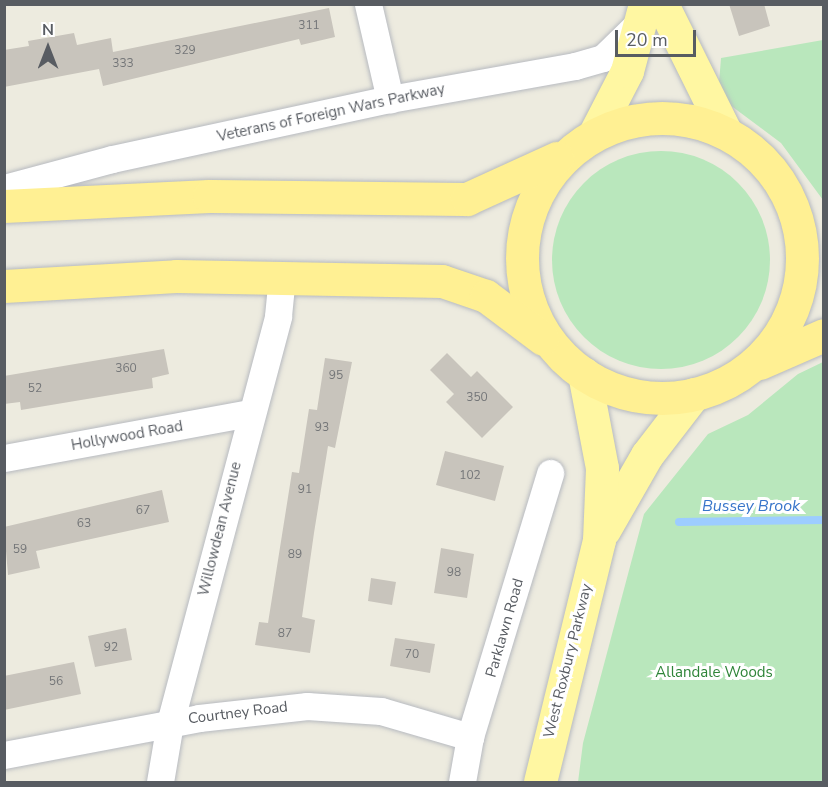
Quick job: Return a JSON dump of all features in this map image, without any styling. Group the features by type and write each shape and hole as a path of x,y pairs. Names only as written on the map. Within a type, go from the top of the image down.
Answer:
{"highway":[{"path":"4,206 167,197 467,199 503,187 583,143 637,120 668,118 726,133 768,166 824,220"},
{"path":"551,345 525,291 522,243 541,186 583,143"},
{"path":"750,367 782,332 802,271 798,223 768,166"},
{"path":"4,286 282,276 461,285 492,300 551,345 584,374 639,396 694,394 824,335"}],"main road":[{"path":"650,9 726,133"},
{"path":"583,143 627,71 650,9"},
{"name":"West Roxbury Parkway","path":"540,783 599,540 602,468 584,374"},
{"name":"West Roxbury Parkway","path":"599,540 647,455 694,394"}],"street":[{"path":"368,4 390,99"},
{"name":"Veterans of Foreign Wars Parkway","path":"4,188 112,159 390,99 603,58 650,9"},
{"name":"Willowdean Avenue","path":"160,783 170,723 250,413 278,316 282,276"},
{"name":"Hollywood Road","path":"4,458 250,413"},
{"name":"Parklawn Road","path":"462,783 470,737 550,473"},
{"name":"Courtney Road","path":"4,755 170,723 307,706 381,711 470,737"}],"green space":[{"path":"823,40 823,200 781,143 718,96 721,58"},
{"path":"650,151 672,151 693,155 713,163 730,175 746,191 758,208 766,228 770,260 766,292 758,312 746,329 730,345 713,357 693,365 672,369 650,369 629,365 609,357 592,345 576,329 564,312 556,292 552,271 552,249 556,228 564,208 576,191 592,175 609,163 629,155"},
{"name":"Allandale Woods","path":"823,362 823,782 578,782 583,743 644,514 708,434 748,415 798,374"}],"building":[{"path":"729,4 764,4 770,26 739,36"},
{"path":"329,8 335,37 301,45 299,39 103,86 99,69 4,87 4,50 29,46 28,41 74,33 77,45 111,38 113,52"},
{"path":"164,349 169,374 152,378 153,388 21,410 20,402 4,404 4,376"},
{"path":"447,353 471,377 477,371 513,407 482,438 446,402 454,394 430,370"},
{"path":"325,358 352,362 335,448 328,446 314,533 302,617 315,620 310,653 255,645 259,622 268,623 292,472 299,473 309,409 317,410"},
{"path":"445,451 504,466 495,501 436,485"},
{"path":"162,490 169,522 36,551 40,568 8,575 4,527"},
{"path":"441,548 474,554 467,598 434,593"},
{"path":"371,578 396,582 392,605 368,601"},
{"path":"126,628 132,660 95,667 88,636"},
{"path":"395,638 435,644 430,673 390,666"},
{"path":"74,662 81,694 4,710 4,676"}],"waterway":[{"name":"Bussey Brook","path":"679,522 824,520"}]}
